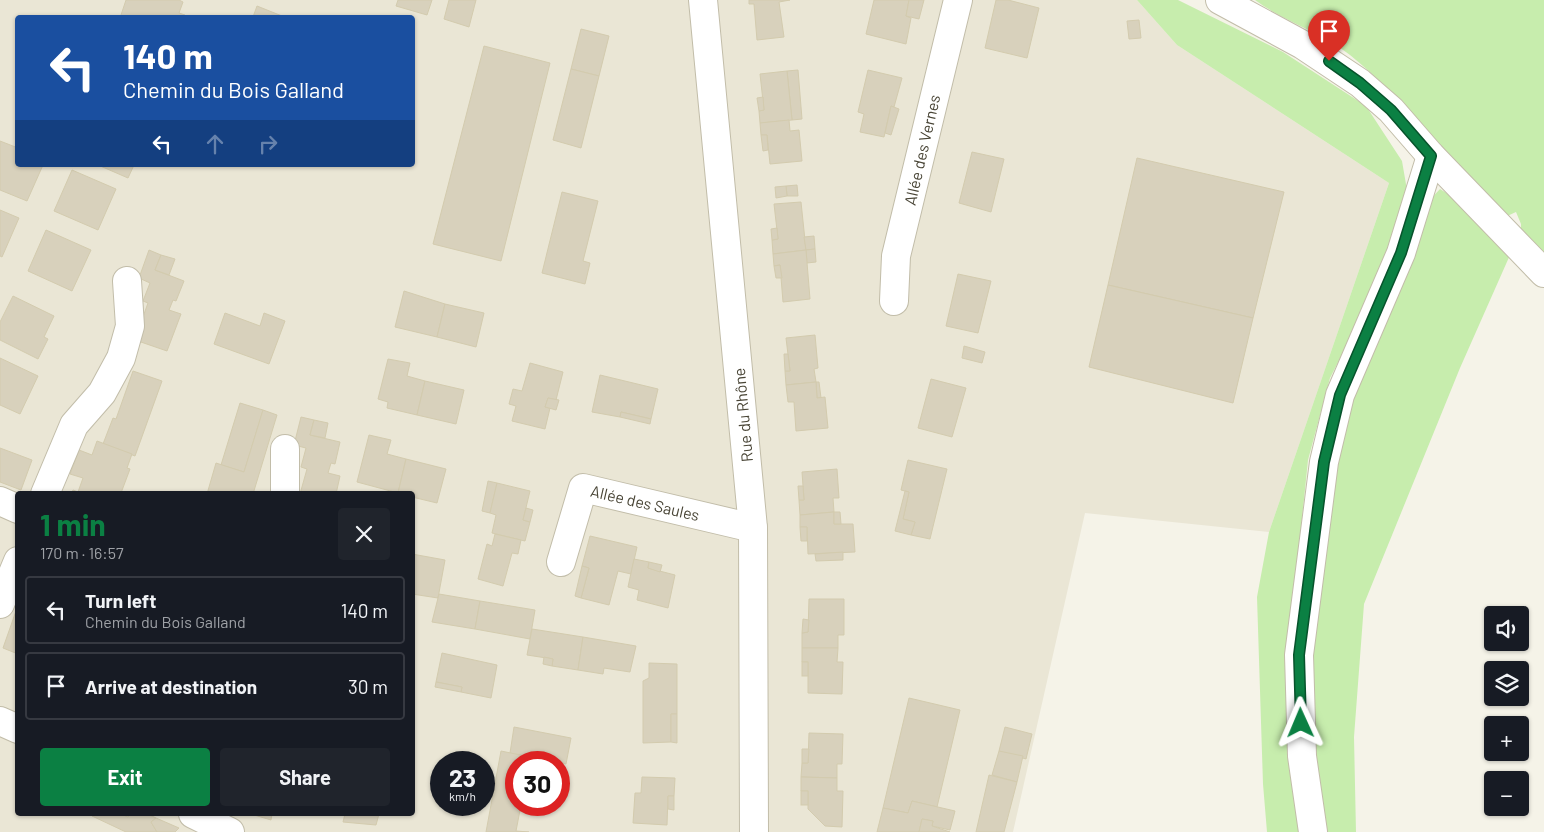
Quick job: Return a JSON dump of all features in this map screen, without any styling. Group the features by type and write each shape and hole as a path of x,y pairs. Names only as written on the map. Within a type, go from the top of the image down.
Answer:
{"street":[{"name":"Rue du Rhône","path":"704,0 753,528 754,832"},
{"name":"Allée des Vernes","path":"894,301 896,256 958,0"},
{"path":"1224,1 1329,61 1360,83 1391,110 1431,156 1544,273"},
{"path":"1313,832 1302,756 1299,655 1324,462 1340,395 1401,253 1431,156"},
{"path":"47,491 74,425 102,393 121,358 130,326 127,281"},
{"path":"285,449 285,491"},
{"name":"Allée des Saules","path":"560,562 582,488 753,528"},
{"path":"0,501 15,508"},
{"path":"0,604 15,568"},
{"path":"0,721 15,728"},
{"path":"196,816 230,832"}],"shaded area":[{"path":"0,0 1137,0 1177,45 1389,183 1269,532 1085,513 1013,832 0,832"}],"green space":[{"path":"1137,0 1178,0 1283,52 1366,106 1402,161 1407,190 1393,241 1372,295 1330,378 1308,460 1293,607 1303,832 1267,832 1263,784 1257,597 1269,532 1389,183 1177,45"},
{"path":"1255,0 1544,0 1544,258 1521,231 1521,224 1516,212 1505,217 1411,112 1371,73 1339,47"},
{"path":"1440,189 1468,211 1510,255 1460,368 1364,604 1354,737 1356,832 1321,832 1306,686 1333,469 1355,385 1426,204"}],"building":[{"path":"126,0 179,0 183,2 179,13 185,15 121,15"},
{"path":"398,0 432,0 427,15 396,6"},
{"path":"449,0 476,0 469,27 444,19"},
{"path":"749,0 790,0 779,2 784,37 757,40 754,4 749,4"},
{"path":"874,0 909,0 906,16 911,18 906,44 866,34"},
{"path":"909,0 924,0 919,19 906,16"},
{"path":"996,0 1008,0 1039,8 1027,58 985,48"},
{"path":"257,6 280,15 254,15"},
{"path":"1139,20 1141,38 1129,39 1127,21"},
{"path":"581,29 609,36 599,76 571,69"},
{"path":"484,46 550,63 501,261 433,244"},
{"path":"571,69 599,76 581,148 553,140"},
{"path":"798,70 802,119 792,120 787,71"},
{"path":"868,70 902,78 894,107 891,106 884,137 860,132 864,114 858,112"},
{"path":"787,71 792,120 760,123 759,111 764,110 760,74"},
{"path":"763,97 764,110 759,111 757,98"},
{"path":"891,106 899,109 891,135 885,133"},
{"path":"789,120 790,131 799,130 802,161 770,164 767,135 761,135 760,123"},
{"path":"761,135 767,135 768,150 763,151"},
{"path":"0,141 15,147 15,167 42,167 27,201 0,190"},
{"path":"972,152 1004,159 991,212 959,203"},
{"path":"1137,158 1284,192 1253,318 1108,285"},
{"path":"103,167 133,167 128,178"},
{"path":"72,170 116,189 98,230 54,211"},
{"path":"797,185 798,196 787,196 786,186"},
{"path":"786,186 787,196 776,198 775,187"},
{"path":"562,192 598,201 583,261 590,263 585,284 542,273"},
{"path":"801,202 806,250 773,254 772,240 778,239 774,204"},
{"path":"0,210 19,218 2,257 0,256"},
{"path":"777,228 778,239 772,240 771,229"},
{"path":"46,230 91,250 72,291 28,271"},
{"path":"814,236 815,249 806,250 804,237"},
{"path":"815,249 816,262 807,263 806,250"},
{"path":"149,250 161,255 155,270 184,281 176,301 173,300 169,310 181,314 167,351 138,341 139,328 148,303 143,301 150,283 139,278"},
{"path":"806,250 810,299 783,302 780,265 774,266 773,254"},
{"path":"161,255 175,259 169,275 155,270"},
{"path":"780,265 782,278 776,278 774,266"},
{"path":"958,274 991,281 978,333 946,326"},
{"path":"1108,285 1253,318 1233,403 1089,367"},
{"path":"404,291 445,304 437,337 395,327"},
{"path":"13,296 54,316 44,337 48,339 38,359 0,340 0,322"},
{"path":"445,304 484,313 476,347 437,337"},
{"path":"225,313 260,326 264,313 285,321 269,364 214,344"},
{"path":"815,335 818,368 814,369 816,382 786,385 785,371 790,371 786,338"},
{"path":"964,346 985,352 982,363 962,358"},
{"path":"784,354 788,354 790,371 785,371"},
{"path":"0,358 38,376 20,414 0,405"},
{"path":"388,359 410,363 407,376 425,381 417,415 387,408 388,402 378,399"},
{"path":"530,363 563,372 556,400 548,398 545,407 550,408 545,429 512,421 516,406 509,404 513,389 522,391"},
{"path":"133,371 162,381 135,456 103,444 113,418 116,419"},
{"path":"600,375 658,389 651,419 621,412 620,417 592,412"},
{"path":"931,379 966,388 952,437 918,428"},
{"path":"425,381 464,390 456,424 417,415"},
{"path":"816,382 819,382 821,398 817,398"},
{"path":"816,382 817,398 825,397 828,428 796,431 794,402 788,402 786,385"},
{"path":"548,398 559,400 556,410 545,407"},
{"path":"240,403 263,410 244,472 221,465"},
{"path":"263,410 277,415 254,491 208,491 216,463 244,472"},
{"path":"621,412 651,419 650,424 620,417"},
{"path":"301,417 314,420 310,435 340,442 335,464 331,463 328,473 340,476 337,491 301,491 307,469 301,467 306,448 294,445"},
{"path":"314,420 328,423 325,438 310,435"},
{"path":"369,435 391,440 387,454 406,459 398,491 391,491 357,482"},
{"path":"97,441 132,454 127,468 130,469 122,491 78,491 83,478 70,474 79,450 92,455"},
{"path":"0,448 32,460 21,490 0,482"},
{"path":"406,459 446,469 437,503 415,498 415,491 398,491"},
{"path":"908,460 947,469 930,539 911,535 915,522 903,519 909,492 901,490"},
{"path":"837,469 839,498 833,498 834,512 800,515 799,500 804,500 802,472"},
{"path":"488,481 497,483 490,513 482,511"},
{"path":"497,483 530,491 523,520 530,522 525,541 492,533 496,515 490,513"},
{"path":"798,486 803,486 804,500 799,500"},
{"path":"905,491 909,492 903,519 915,522 911,535 895,531"},
{"path":"526,508 533,510 530,522 523,520"},
{"path":"834,512 834,524 853,524 855,552 808,554 807,527 800,527 800,515"},
{"path":"834,512 840,512 841,524 834,524"},
{"path":"800,527 807,527 807,541 801,541"},
{"path":"495,534 521,540 518,554 512,553 503,586 478,579 487,544 492,546"},
{"path":"590,536 637,547 631,574 618,571 609,605 581,598 589,568 582,566"},
{"path":"843,552 843,560 816,561 815,554"},
{"path":"415,555 445,560 438,598 415,594"},
{"path":"634,559 649,562 648,568 675,575 668,608 637,600 639,590 628,587"},
{"path":"649,562 662,565 660,572 648,568"},
{"path":"582,566 589,568 581,598 575,596"},
{"path":"439,594 480,601 475,629 432,622"},
{"path":"809,599 844,599 844,635 838,635 838,648 802,648 802,633 808,632"},
{"path":"480,601 535,610 530,639 475,629"},
{"path":"15,614 15,653 3,648"},
{"path":"803,619 809,620 808,632 802,633"},
{"path":"532,629 583,637 578,670 552,666 553,659 527,655"},
{"path":"583,637 636,646 630,672 604,668 603,674 578,670"},
{"path":"802,648 838,648 837,662 843,662 842,694 808,693 808,662 802,662"},
{"path":"442,653 497,665 491,698 461,692 462,687 436,682"},
{"path":"544,657 553,659 552,666 543,664"},
{"path":"802,662 808,662 808,676 802,676"},
{"path":"649,663 677,664 677,714 671,714 671,742 643,743 643,681 649,678"},
{"path":"436,682 462,687 461,692 435,687"},
{"path":"909,698 960,710 937,807 912,801 908,813 883,808"},
{"path":"671,714 677,714 677,743 671,742"},
{"path":"514,727 571,738 568,751 510,751"},
{"path":"1005,727 1032,734 1026,759 999,751"},
{"path":"809,733 843,734 842,764 837,764 837,778 801,777 802,763 808,763"},
{"path":"802,749 809,749 808,763 802,763"},
{"path":"501,751 505,752 505,816 519,816 516,831 529,832 486,832 489,816 495,816 495,783"},
{"path":"999,751 1023,756 1017,782 992,775"},
{"path":"989,775 1017,782 1004,832 976,832"},
{"path":"642,777 675,778 674,796 668,796 667,825 633,823 635,793 641,793"},
{"path":"801,777 837,778 837,791 843,791 842,827 825,826 808,809 808,791 801,791"},
{"path":"801,791 808,791 808,805 801,805"},
{"path":"668,796 674,796 674,810 668,809"},
{"path":"912,801 955,811 950,830 932,826 933,821 922,819 919,832 877,832 883,808 908,813"},
{"path":"92,816 152,816 156,818 151,822 157,832 126,832"},
{"path":"258,816 272,816 271,820"},
{"path":"344,816 378,816 376,825 343,822"},
{"path":"156,818 179,828 175,832 157,832 151,822"},
{"path":"922,819 933,821 932,826 950,832 919,832"}],"route":[{"path":"1301,723 1299,655 1324,462 1340,395 1401,253 1431,156 1391,110 1360,83 1329,61"}]}
